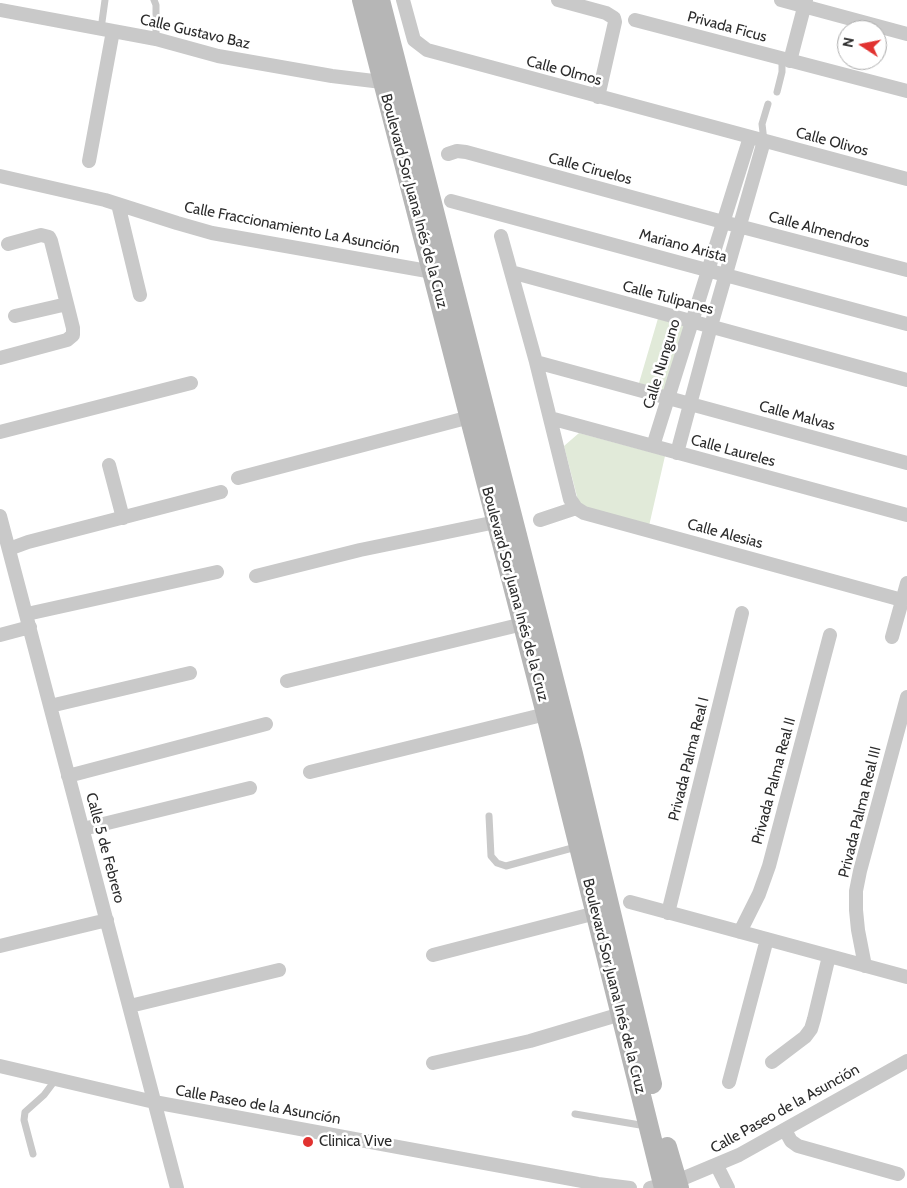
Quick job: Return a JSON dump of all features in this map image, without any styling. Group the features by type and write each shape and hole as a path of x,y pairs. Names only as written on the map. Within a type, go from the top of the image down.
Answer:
{"main road":[{"name":"Boulevard Sor Juana Inés de la Cruz","path":"362,0 546,714 649,1127 666,1186"},
{"name":"Boulevard Sor Juana Inés de la Cruz","path":"380,0 577,772 667,1150 666,1186"}],"street":[{"name":"Calle Olmos","path":"403,0 414,40 427,50 750,137"},
{"path":"558,0 606,13 614,18 615,22 598,97"},
{"path":"781,0 800,2 907,34"},
{"path":"784,64 800,2"},
{"name":"Calle Gustavo Baz","path":"0,10 156,39 218,56 332,76 382,82"},
{"name":"Privada Ficus","path":"635,20 784,64 907,91"},
{"path":"89,162 107,30"},
{"name":"Calle Olivos","path":"750,137 907,179"},
{"name":"Calle Nunguno","path":"677,453 679,401 693,321 750,137"},
{"name":"Calle Nunguno","path":"653,446 679,401 711,326 764,141"},
{"name":"Calle Ciruelos","path":"448,154 457,151 466,152 724,222"},
{"name":"Calle Fraccionamiento La Asunción","path":"0,176 83,194 212,232 433,272"},
{"name":"Mariano Arista","path":"451,201 907,324"},
{"path":"118,204 140,294"},
{"name":"Calle Almendros","path":"724,222 907,270"},
{"path":"0,358 70,338 73,335 73,328 52,240 49,237 41,236 8,244"},
{"path":"501,236 536,362 570,499 576,508 540,520"},
{"name":"Calle Tulipanes","path":"511,272 907,380"},
{"path":"15,316 67,304"},
{"path":"536,362 679,401"},
{"path":"0,432 190,383"},
{"name":"Calle Malvas","path":"679,401 907,463"},
{"path":"238,478 470,417"},
{"name":"Calle Laureles","path":"550,418 907,515"},
{"path":"110,466 123,518"},
{"path":"9,549 28,542 220,492"},
{"name":"Calle Alesias","path":"576,508 584,514 902,600"},
{"name":"Calle 5 de Febrero","path":"0,516 178,1188"},
{"path":"256,576 360,550 496,522"},
{"path":"0,636 28,621 217,572"},
{"path":"898,630 902,600 907,583"},
{"name":"Privada Palma Real I","path":"668,913 742,613"},
{"path":"287,681 523,624"},
{"name":"Privada Palma Real II","path":"740,932 759,894 769,866 830,635"},
{"path":"50,706 190,674"},
{"name":"Privada Palma Real III","path":"865,966 858,930 856,891 907,697"},
{"path":"310,772 546,714"},
{"path":"68,776 266,724"},
{"path":"83,829 250,788"},
{"path":"630,902 907,977"},
{"path":"432,955 596,913"},
{"path":"0,946 107,920"},
{"path":"729,1082 767,939"},
{"path":"772,1062 805,1037 811,1029 828,956"},
{"path":"130,1006 279,970"},
{"path":"433,1063 530,1041 621,1014"},
{"name":"Calle Paseo de la Asunción","path":"666,1186 716,1166 907,1061"},
{"name":"Calle Paseo de la Asunción","path":"0,1066 154,1102 598,1184 630,1188"},
{"path":"784,1130 791,1141 798,1146 898,1174"},
{"path":"716,1166 728,1188"}],"lane":[{"path":"106,0 107,30"},
{"path":"154,0 156,5 156,39"},
{"path":"777,92 784,64"},
{"name":"Calle Nunguno","path":"764,141 762,124 768,104"},
{"name":"Calle Nunguno","path":"750,137 762,124"},
{"path":"490,816 491,856 497,863 506,866 579,846"},
{"path":"33,1154 24,1120 25,1112 44,1095 56,1079"},
{"path":"575,1114 649,1127"}],"green space":[{"path":"659,315 689,323 668,392 639,383"},
{"path":"579,433 665,456 649,526 580,508 564,446"}],"place":[{"name":"Clinica Vive","path":"308,1142"}]}
